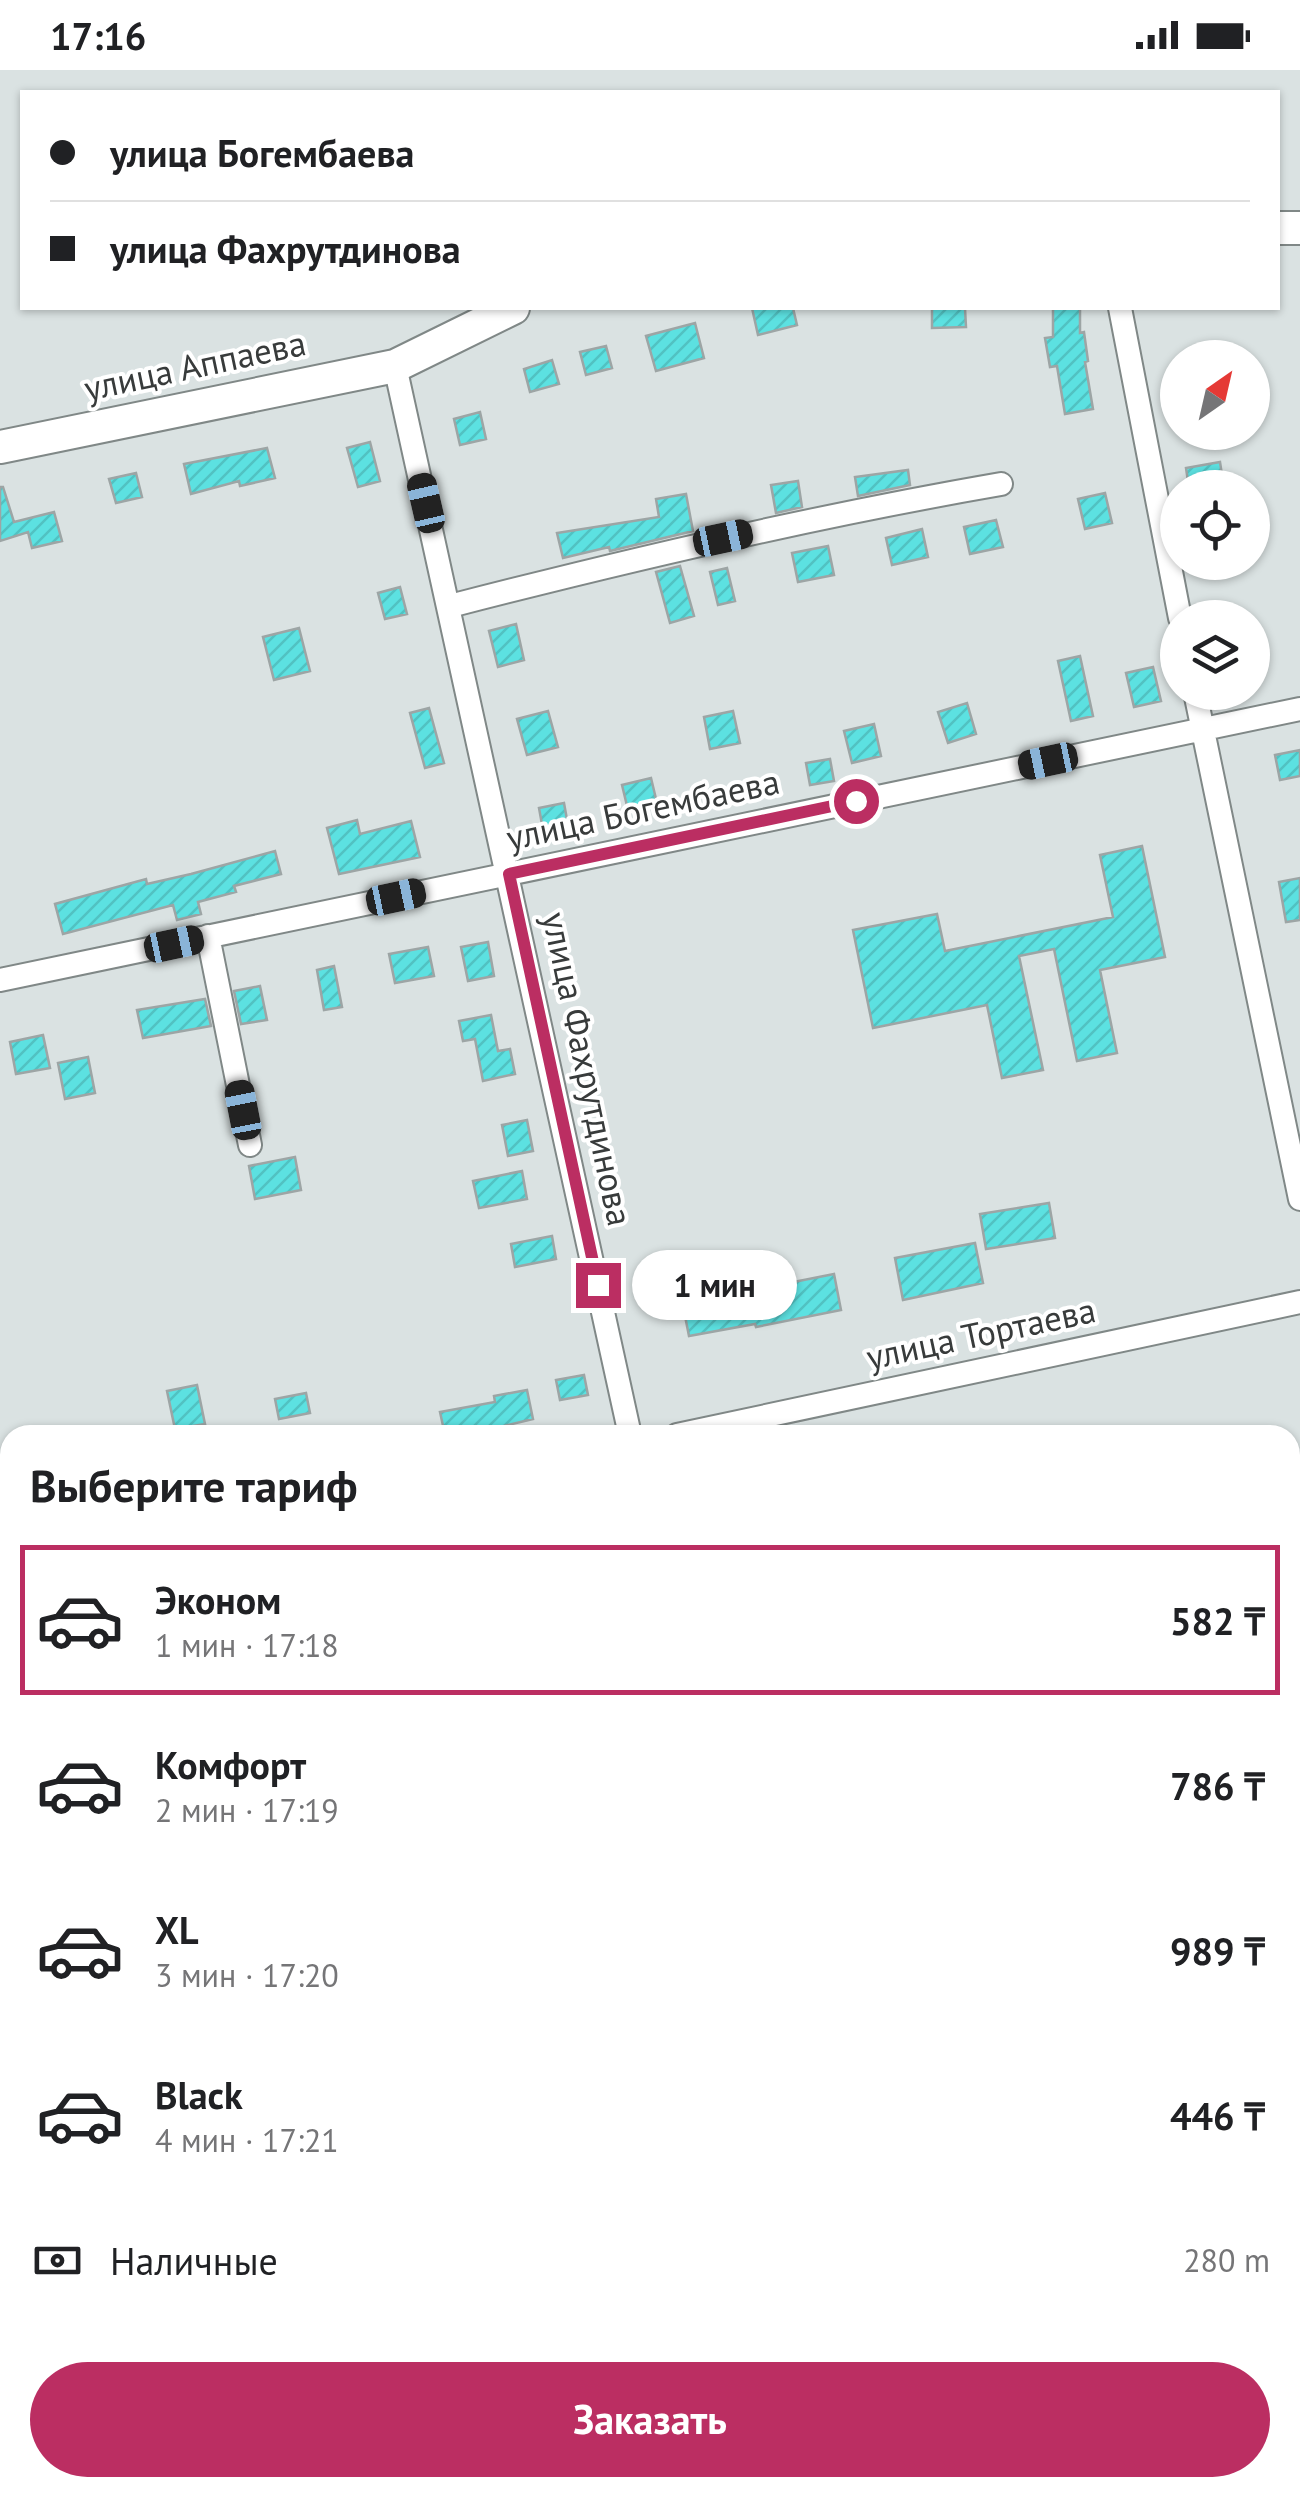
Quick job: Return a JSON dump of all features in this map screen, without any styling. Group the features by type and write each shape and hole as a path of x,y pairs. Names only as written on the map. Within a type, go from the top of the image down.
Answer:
{"main road":[{"name":"улица Аппаева","path":"0,447 395,366 509,310"}],"street":[{"path":"1120,310 1177,600"},
{"name":"улица Фахрутдинова","path":"395,366 628,1425"},
{"path":"450,606 652,554 865,508 1001,484"},
{"name":"улица Богембаева","path":"0,980 1300,709"},
{"path":"1198,710 1300,1199"},
{"path":"208,936 250,1145"},
{"name":"улица Тортаева","path":"724,1425 1300,1302"}],"building":[{"path":"752,310 793,310 797,325 758,335"},
{"path":"932,310 965,310 966,327 932,328"},
{"path":"1053,310 1080,310 1093,409 1065,414 1057,366 1050,367 1045,338 1053,337"},
{"path":"695,323 704,358 656,371 646,336"},
{"path":"606,346 612,368 586,375 580,352"},
{"path":"552,360 559,384 530,392 524,369"},
{"path":"480,412 486,439 460,445 454,419"},
{"path":"370,442 380,481 358,487 347,448"},
{"path":"267,448 275,478 240,486 239,481 191,494 184,464"},
{"path":"1220,462 1221,470 1186,470"},
{"path":"908,470 910,485 858,496 855,477"},
{"path":"136,473 142,497 116,503 109,479"},
{"path":"798,481 802,507 776,513 771,485"},
{"path":"0,487 14,522 54,512 62,541 32,548 28,532 0,541"},
{"path":"1105,493 1112,523 1085,529 1078,499"},
{"path":"686,494 693,531 563,558 557,533 659,517 656,499"},
{"path":"996,520 1003,547 970,554 964,527"},
{"path":"922,529 928,557 892,565 886,538"},
{"path":"828,546 834,575 798,582 792,553"},
{"path":"680,566 694,616 670,623 656,572"},
{"path":"727,568 735,601 718,605 710,572"},
{"path":"400,587 407,614 385,619 378,593"},
{"path":"516,624 524,660 498,667 489,631"},
{"path":"299,628 310,671 274,680 263,637"},
{"path":"1080,656 1093,716 1071,721 1058,661"},
{"path":"1153,667 1160,701 1134,707 1126,673"},
{"path":"967,703 976,734 948,743 938,712"},
{"path":"429,708 444,763 425,768 410,713"},
{"path":"548,711 558,747 527,755 517,719"},
{"path":"733,711 740,743 710,749 704,717"},
{"path":"874,724 881,756 852,763 844,731"},
{"path":"1300,750 1300,776 1280,780 1275,755"},
{"path":"830,759 834,781 810,785 806,763"},
{"path":"651,778 657,803 628,810 622,785"},
{"path":"564,803 568,825 543,830 539,808"},
{"path":"357,820 360,834 411,821 420,857 339,874 327,828"},
{"path":"1142,846 1165,957 1100,970 1117,1053 1077,1061 1054,949 1019,956 1043,1070 1002,1078 987,1005 873,1028 853,930 937,914 945,951 1113,917 1100,855"},
{"path":"275,851 281,874 234,886 236,892 198,902 201,914 177,920 173,905 63,934 55,904"},
{"path":"1300,878 1300,920 1286,922 1279,882"},
{"path":"488,942 494,976 468,981 461,947"},
{"path":"428,947 434,976 395,983 389,954"},
{"path":"334,966 342,1007 324,1010 317,970"},
{"path":"260,986 267,1020 241,1024 234,991"},
{"path":"205,999 211,1026 143,1038 137,1010"},
{"path":"491,1015 498,1051 510,1049 515,1074 483,1081 475,1039 463,1041 459,1021"},
{"path":"43,1035 50,1068 16,1074 10,1042"},
{"path":"88,1057 95,1093 65,1099 58,1063"},
{"path":"527,1120 533,1151 508,1156 502,1125"},
{"path":"295,1157 301,1190 255,1199 249,1166"},
{"path":"522,1171 527,1199 479,1208 473,1181"},
{"path":"1049,1203 1055,1238 986,1249 980,1214"},
{"path":"552,1236 556,1259 515,1267 511,1244"},
{"path":"975,1243 983,1283 903,1300 895,1258"},
{"path":"834,1274 841,1310 689,1336 685,1316 751,1304 748,1291"},
{"path":"584,1375 588,1395 560,1400 556,1380"},
{"path":"197,1385 205,1424 174,1425 167,1391"},
{"path":"527,1390 533,1419 508,1425 443,1425 440,1412 495,1402 494,1396"},
{"path":"306,1393 310,1413 279,1419 275,1399"}],"route":[{"path":"598,1285 509,874 856,801"}]}
